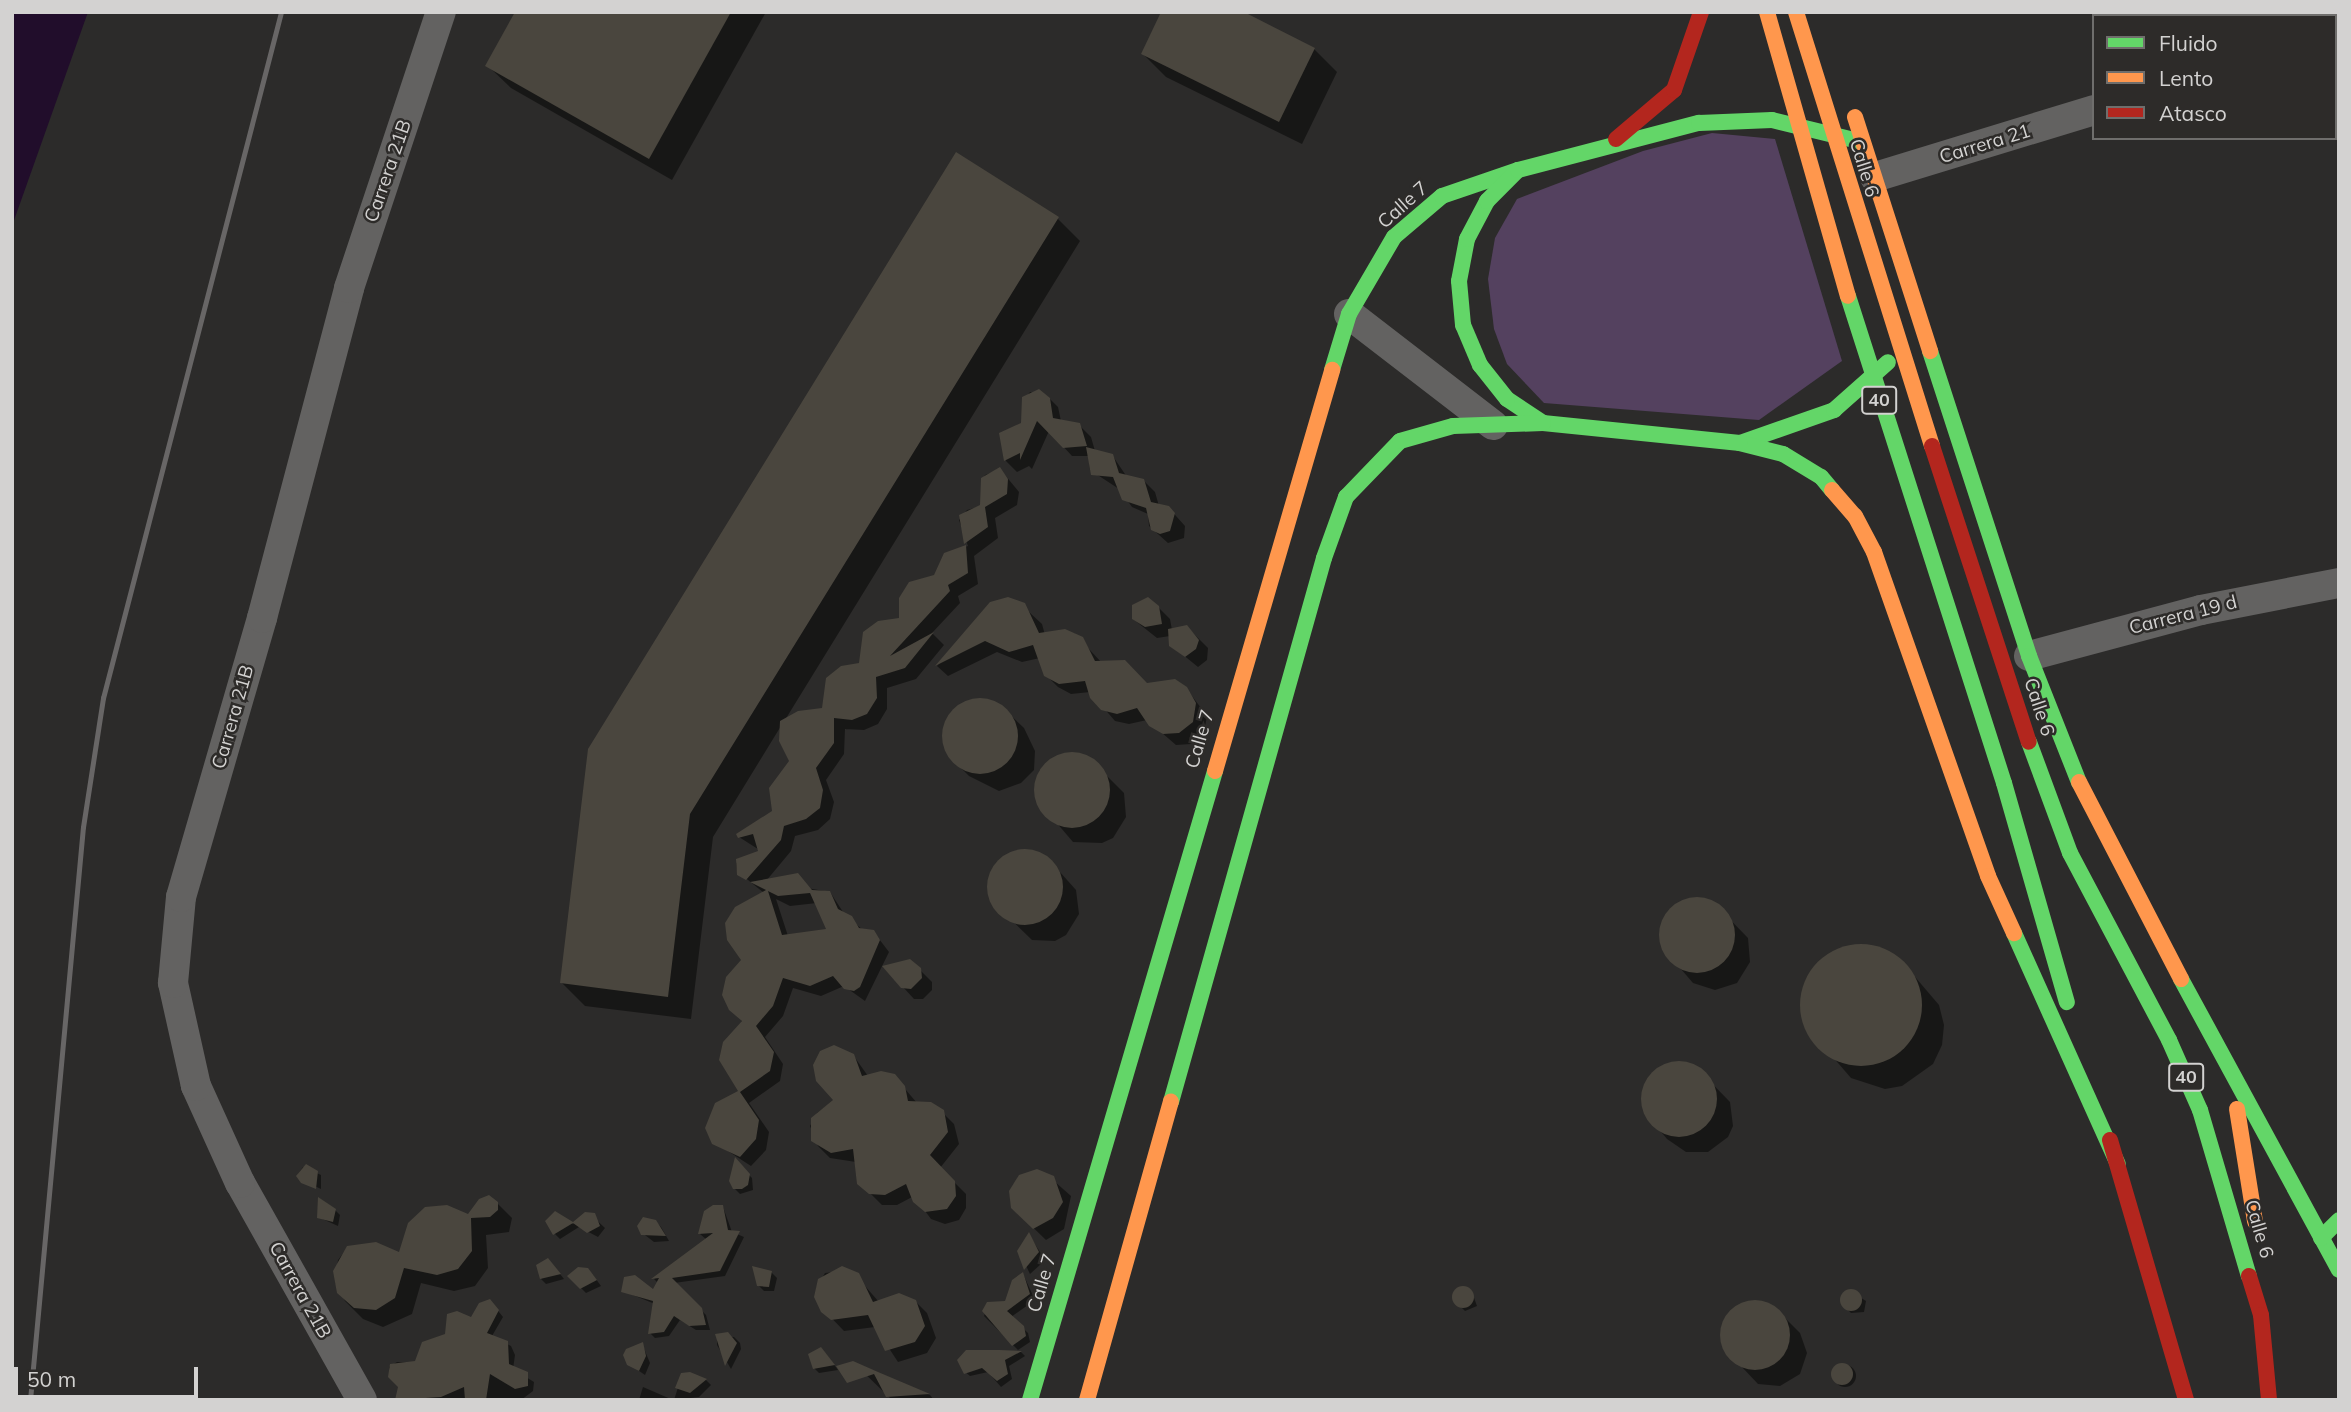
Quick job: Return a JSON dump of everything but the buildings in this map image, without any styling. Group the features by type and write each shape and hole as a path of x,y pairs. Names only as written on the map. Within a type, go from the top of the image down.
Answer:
{"main road":[{"path":"1611,143 1674,90 1701,12"},
{"name":"40","path":"1767,12 1869,368 2004,783 2186,1400"},
{"name":"Calle 6","path":"1796,12 1844,174 2040,777 2070,853 2200,1110 2262,1315 2269,1400"},
{"path":"1850,102 2029,656 2073,771 2230,1075 2339,1270"},
{"name":"Calle 7","path":"1030,1400 1349,314 1394,237 1442,195 1611,143 1699,123 1772,120 1862,142"},
{"path":"1518,170 1487,201 1467,239 1460,292 1463,325 1480,365 1507,399 1543,423"},
{"path":"1740,443 1834,410 1922,328"},
{"path":"1087,1400 1324,558 1346,497 1400,441 1453,426 1543,423 1740,443 1783,454 1821,477 1864,531 1988,876 2118,1164"},
{"path":"2230,1075 2254,1213 2262,1315"},
{"path":"2320,1238 2339,1220"}],"street":[{"name":"Carrera 21B","path":"362,1400 240,1183 196,1086 173,983 181,897 262,618 349,288 442,12"},
{"name":"Carrera 21","path":"1875,177 2092,111"},
{"path":"1349,314 1493,425"},
{"name":"Carrera 19 d","path":"2029,656 2188,613 2339,583"}],"shaded area":[{"path":"12,12 88,12 12,226"},
{"path":"1712,133 1775,139 1842,361 1759,420 1544,403 1507,364 1494,329 1488,279 1495,238 1517,199 1643,151"}],"railway":[{"path":"30,1400 83,827 103,698 281,12"}],"traffic: fast":[{"path":"1832,490 1821,477 1783,454 1740,443 1543,423 1507,399 1480,365 1463,325 1459,281 1467,239 1487,201 1518,170 1699,123 1772,120 1862,142"},
{"path":"1332,370 1349,314 1394,237 1442,196 1518,170"},
{"path":"1848,296 2004,783 2067,1002"},
{"path":"1930,351 2029,656 2079,782"},
{"path":"1740,443 1834,410 1888,362"},
{"path":"1171,1102 1324,558 1346,497 1400,441 1453,426 1543,423"},
{"path":"2029,742 2070,853 2169,1040 2200,1110 2249,1276"},
{"path":"1030,1400 1215,771"},
{"path":"2014,933 2118,1164"},
{"path":"2181,979 2339,1270"},
{"path":"2321,1238 2339,1220"}],"traffic: slow":[{"path":"1767,12 1848,296"},
{"path":"1796,12 1932,446"},
{"path":"1855,117 1930,351"},
{"path":"1215,771 1332,370"},
{"path":"1832,490 1855,516 1874,552 1988,876 2014,933"},
{"path":"2079,782 2181,979"},
{"path":"1087,1400 1171,1102"},
{"path":"2237,1109 2255,1222"}],"traffic: jam":[{"path":"1616,139 1674,90 1701,12"},
{"path":"1932,446 2029,742"},
{"path":"2110,1140 2186,1400"},
{"path":"2249,1276 2261,1315 2269,1400"}]}
